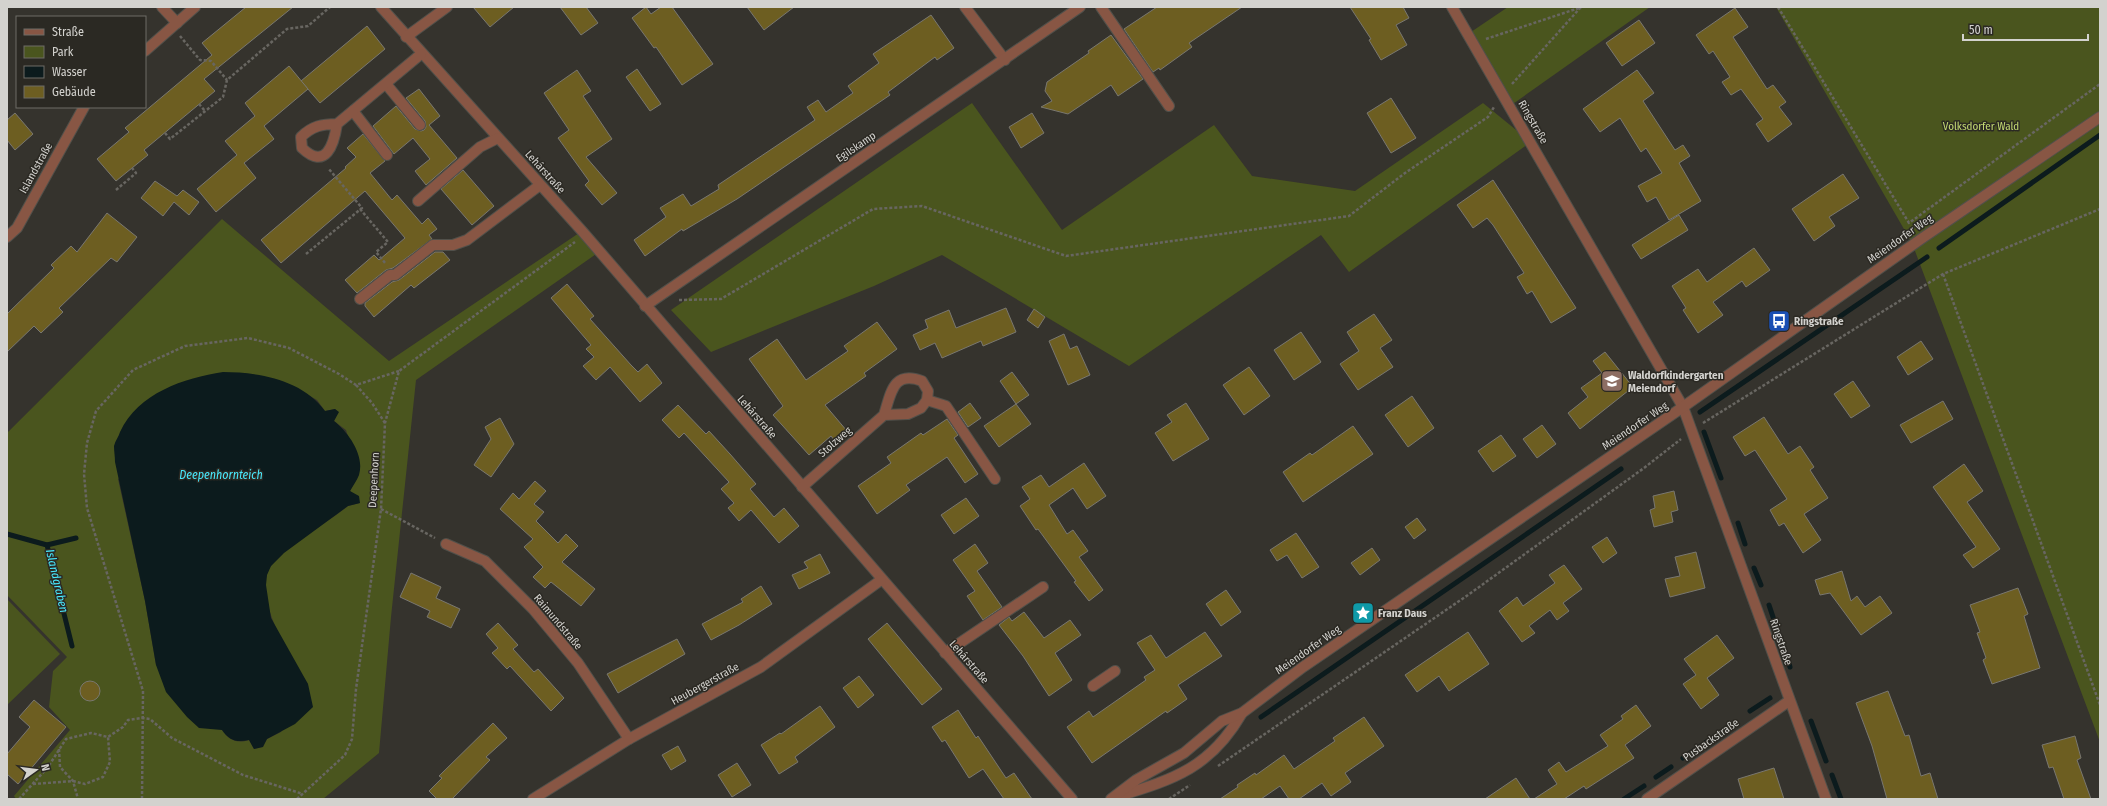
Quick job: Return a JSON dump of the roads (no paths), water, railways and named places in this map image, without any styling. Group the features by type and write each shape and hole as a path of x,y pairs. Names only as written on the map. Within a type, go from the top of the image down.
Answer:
{"street":[{"path":"162,7 174,25"},
{"path":"146,50 195,7"},
{"name":"Lehárstraße","path":"381,7 421,54 585,235 881,580 1072,799"},
{"path":"406,37 447,7"},
{"path":"965,7 1004,60"},
{"name":"Egilskamp","path":"645,306 1080,7"},
{"path":"1101,7 1169,106"},
{"name":"Ringstraße","path":"1452,7 1683,407 1693,429 1789,701 1826,799"},
{"path":"337,124 335,142 329,151 318,157 310,156 302,148 301,137 309,129 322,124 337,124 421,54"},
{"path":"386,84 420,125"},
{"name":"Islandstraße","path":"7,237 17,228 83,108"},
{"path":"353,111 387,155"},
{"name":"Meiendorfer Weg","path":"1111,799 1136,780 1188,751 1222,721 1242,713 1303,667 1683,407 1921,239 2100,117"},
{"path":"418,201 480,147 498,138"},
{"path":"360,299 390,275 395,275 433,245 453,246 467,240 540,184"},
{"name":"Stolzweg","path":"802,487 884,415 896,383 902,378 911,377 922,381 928,391 927,400"},
{"path":"884,415 908,414 921,408 927,400 946,406 995,479"},
{"name":"Raimundstraße","path":"446,544 486,561 534,609 578,663 629,739"},
{"name":"Heubergerstraße","path":"533,799 629,739 760,667 881,580"},
{"path":"945,653 1043,587"},
{"path":"1093,686 1115,671"},
{"name":"Pusbackstraße","path":"1647,799 1789,701"},
{"name":"Meiendorfer Weg","path":"1111,799 1173,778 1195,767 1226,736 1242,713"}],"water":[{"name":"Deepenhornteich","path":"223,372 237,372 265,376 279,380 293,385 305,392 316,400 325,411 335,409 339,412 334,421 350,438 360,460 359,475 350,491 359,496 360,503 348,506 284,553 271,566 267,575 266,585 271,618 308,684 313,707 295,724 267,739 263,747 254,749 249,740 237,741 227,736 222,730 199,728 187,717 166,692 156,665 145,601 115,462 114,446 120,432 128,418 150,397 178,383 193,378"}],"waterway":[{"path":"1939,248 2100,135"},
{"path":"1700,412 1927,257"},
{"path":"1704,432 1721,478"},
{"path":"1261,717 1621,469"},
{"path":"1738,523 1745,544"},
{"path":"7,534 47,545"},
{"name":"Islandgraben","path":"72,646 47,545 76,538"},
{"path":"1754,568 1761,585"},
{"path":"1769,605 1776,626"},
{"path":"1787,657 1790,667"},
{"path":"1750,711 1770,698"},
{"path":"1811,721 1826,761"},
{"path":"1683,758 1734,723"},
{"path":"1656,777 1671,767"},
{"path":"1832,775 1841,799"},
{"path":"1624,799 1644,786"}],"place":[{"name":"Ringstraße","path":"1779,321"},
{"name":"Waldorfkindergarten Meiendorf","path":"1612,381"},
{"name":"Franz Daus","path":"1363,613"}],"park label":[{"name":"Volksdorfer Wald","path":"1981,126"}]}
